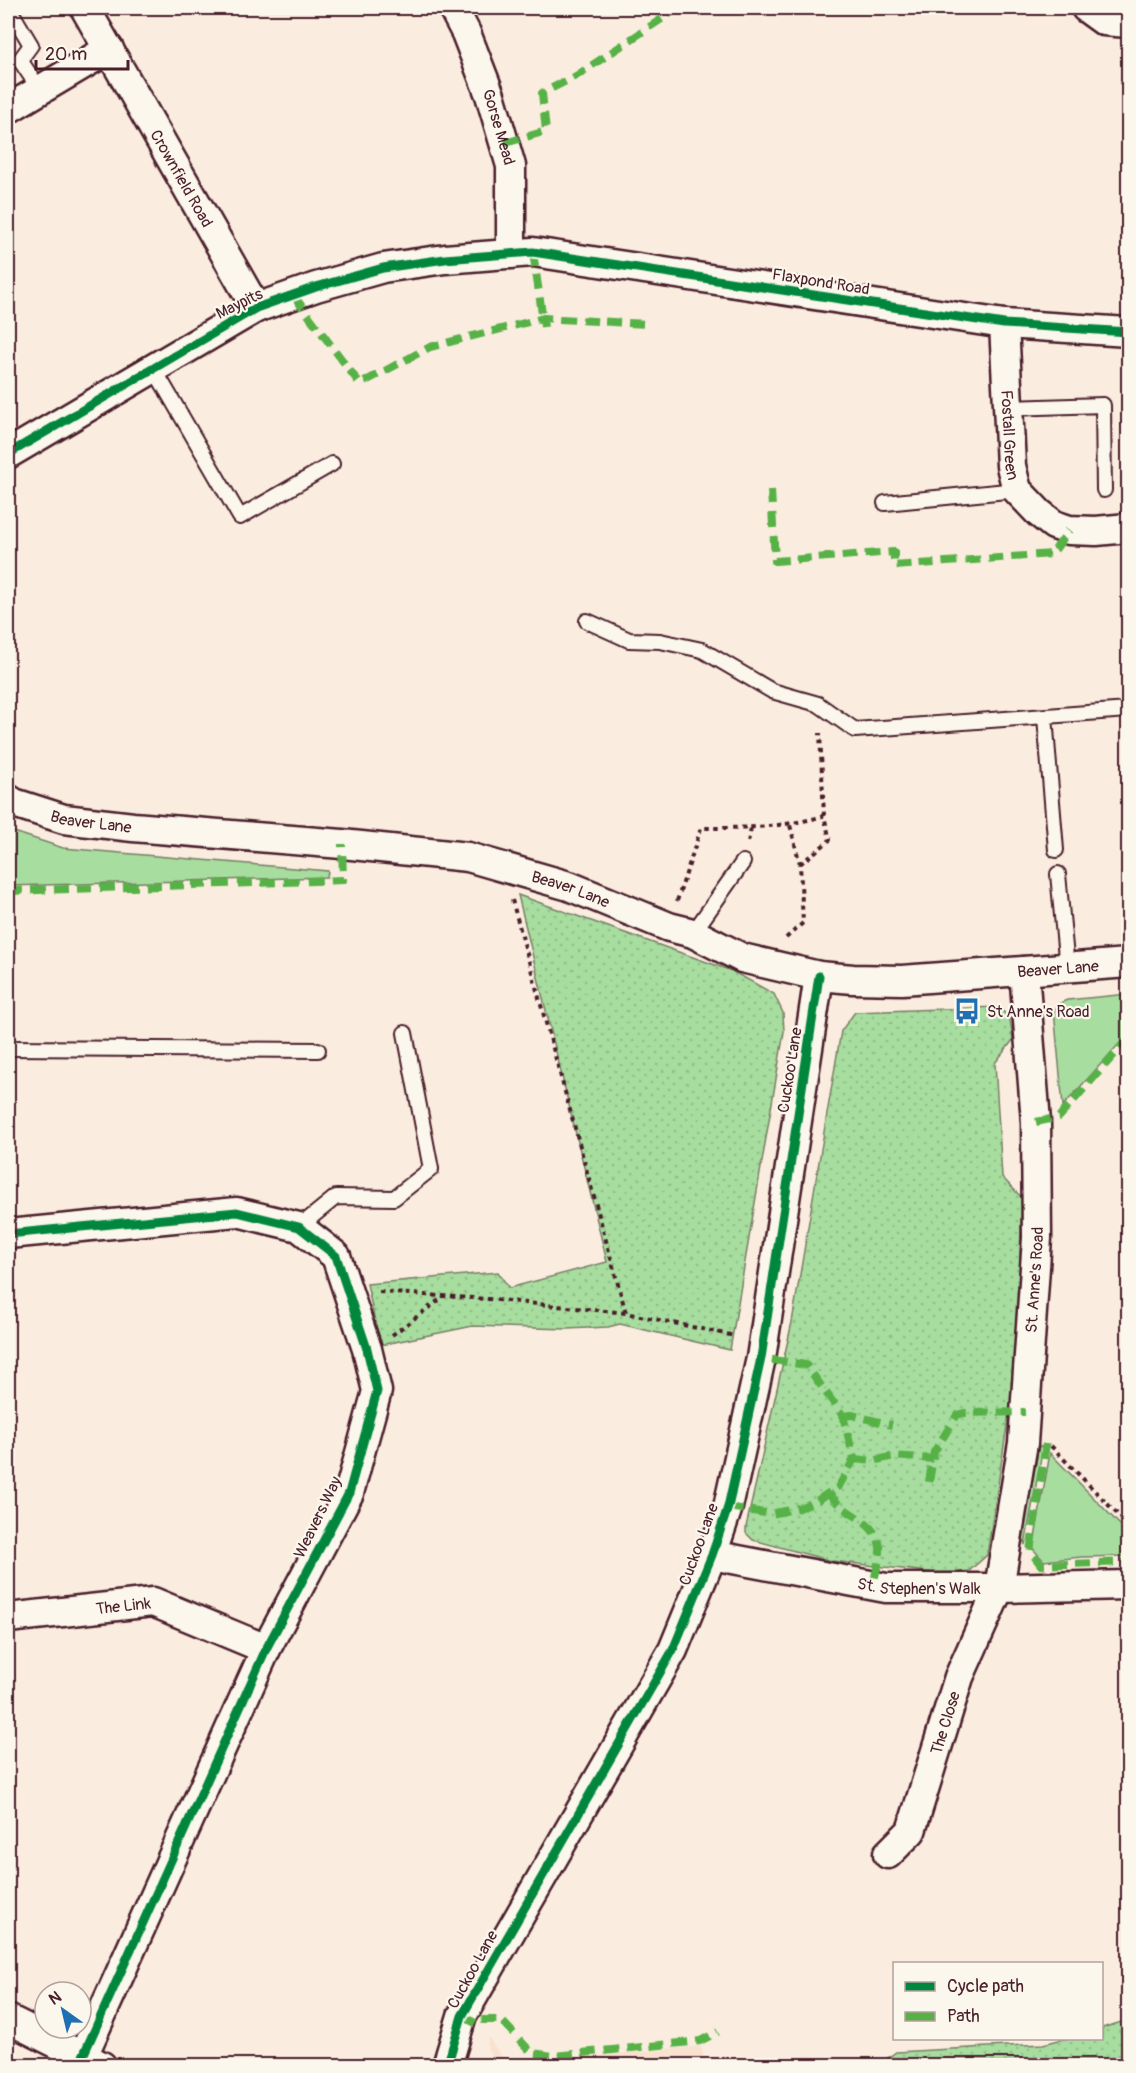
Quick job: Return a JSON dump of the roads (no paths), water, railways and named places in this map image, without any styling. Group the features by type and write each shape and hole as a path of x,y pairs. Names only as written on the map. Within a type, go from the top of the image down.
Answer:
{"street":[{"name":"Crownfield Road","path":"85,8 256,308"},
{"name":"Gorse Mead","path":"453,8 466,33 490,95 512,166 511,254"},
{"path":"1086,8 1104,21 1128,23"},
{"path":"8,109 109,49"},
{"name":"Flaxpond Road","path":"511,254 533,252 1004,324 1128,332"},
{"name":"Maypits","path":"8,454 256,308 383,268 445,259 511,254"},
{"name":"Fostall Green","path":"1004,324 1011,466 1017,490 1054,525 1069,530 1096,531 1128,528"},
{"name":"Beaver Lane","path":"8,799 14,804 64,819 468,857 568,886 669,927 693,933 742,958 819,976 902,980 1128,963"},
{"name":"St. Anne's Road","path":"999,1588 1023,1443 1037,1238 1036,1122 1024,971"},
{"name":"Cuckoo Lane","path":"447,2066 462,2016 673,1650 712,1555 728,1507 761,1358 819,976"},
{"name":"Weavers Way","path":"8,1234 237,1212 299,1227 336,1256 367,1349 377,1391 349,1493 266,1649 93,2061"},
{"name":"St. Stephen's Walk","path":"712,1555 886,1587 999,1588 1128,1585"},
{"name":"The Close","path":"888,1854 911,1831 959,1677 999,1588"},
{"name":"The Link","path":"8,1618 153,1602 266,1649"},
{"path":"8,2019 93,2061"}],"lane":[{"path":"9,8 31,45 20,60 40,90"},
{"path":"153,368 240,517 332,464"},
{"path":"1009,408 1103,405 1104,490"},
{"path":"885,503 1017,490"},
{"path":"587,621 630,640 660,641 702,650 772,691 818,704 855,730 1128,710"},
{"path":"1045,717 1056,850"},
{"path":"693,933 743,862"},
{"path":"1058,874 1067,968"},
{"path":"299,1227 336,1197 394,1198 431,1169 405,1033"},
{"path":"8,1048 318,1050"}],"place":[{"name":"St Anne's Road","path":"967,1011"}]}
